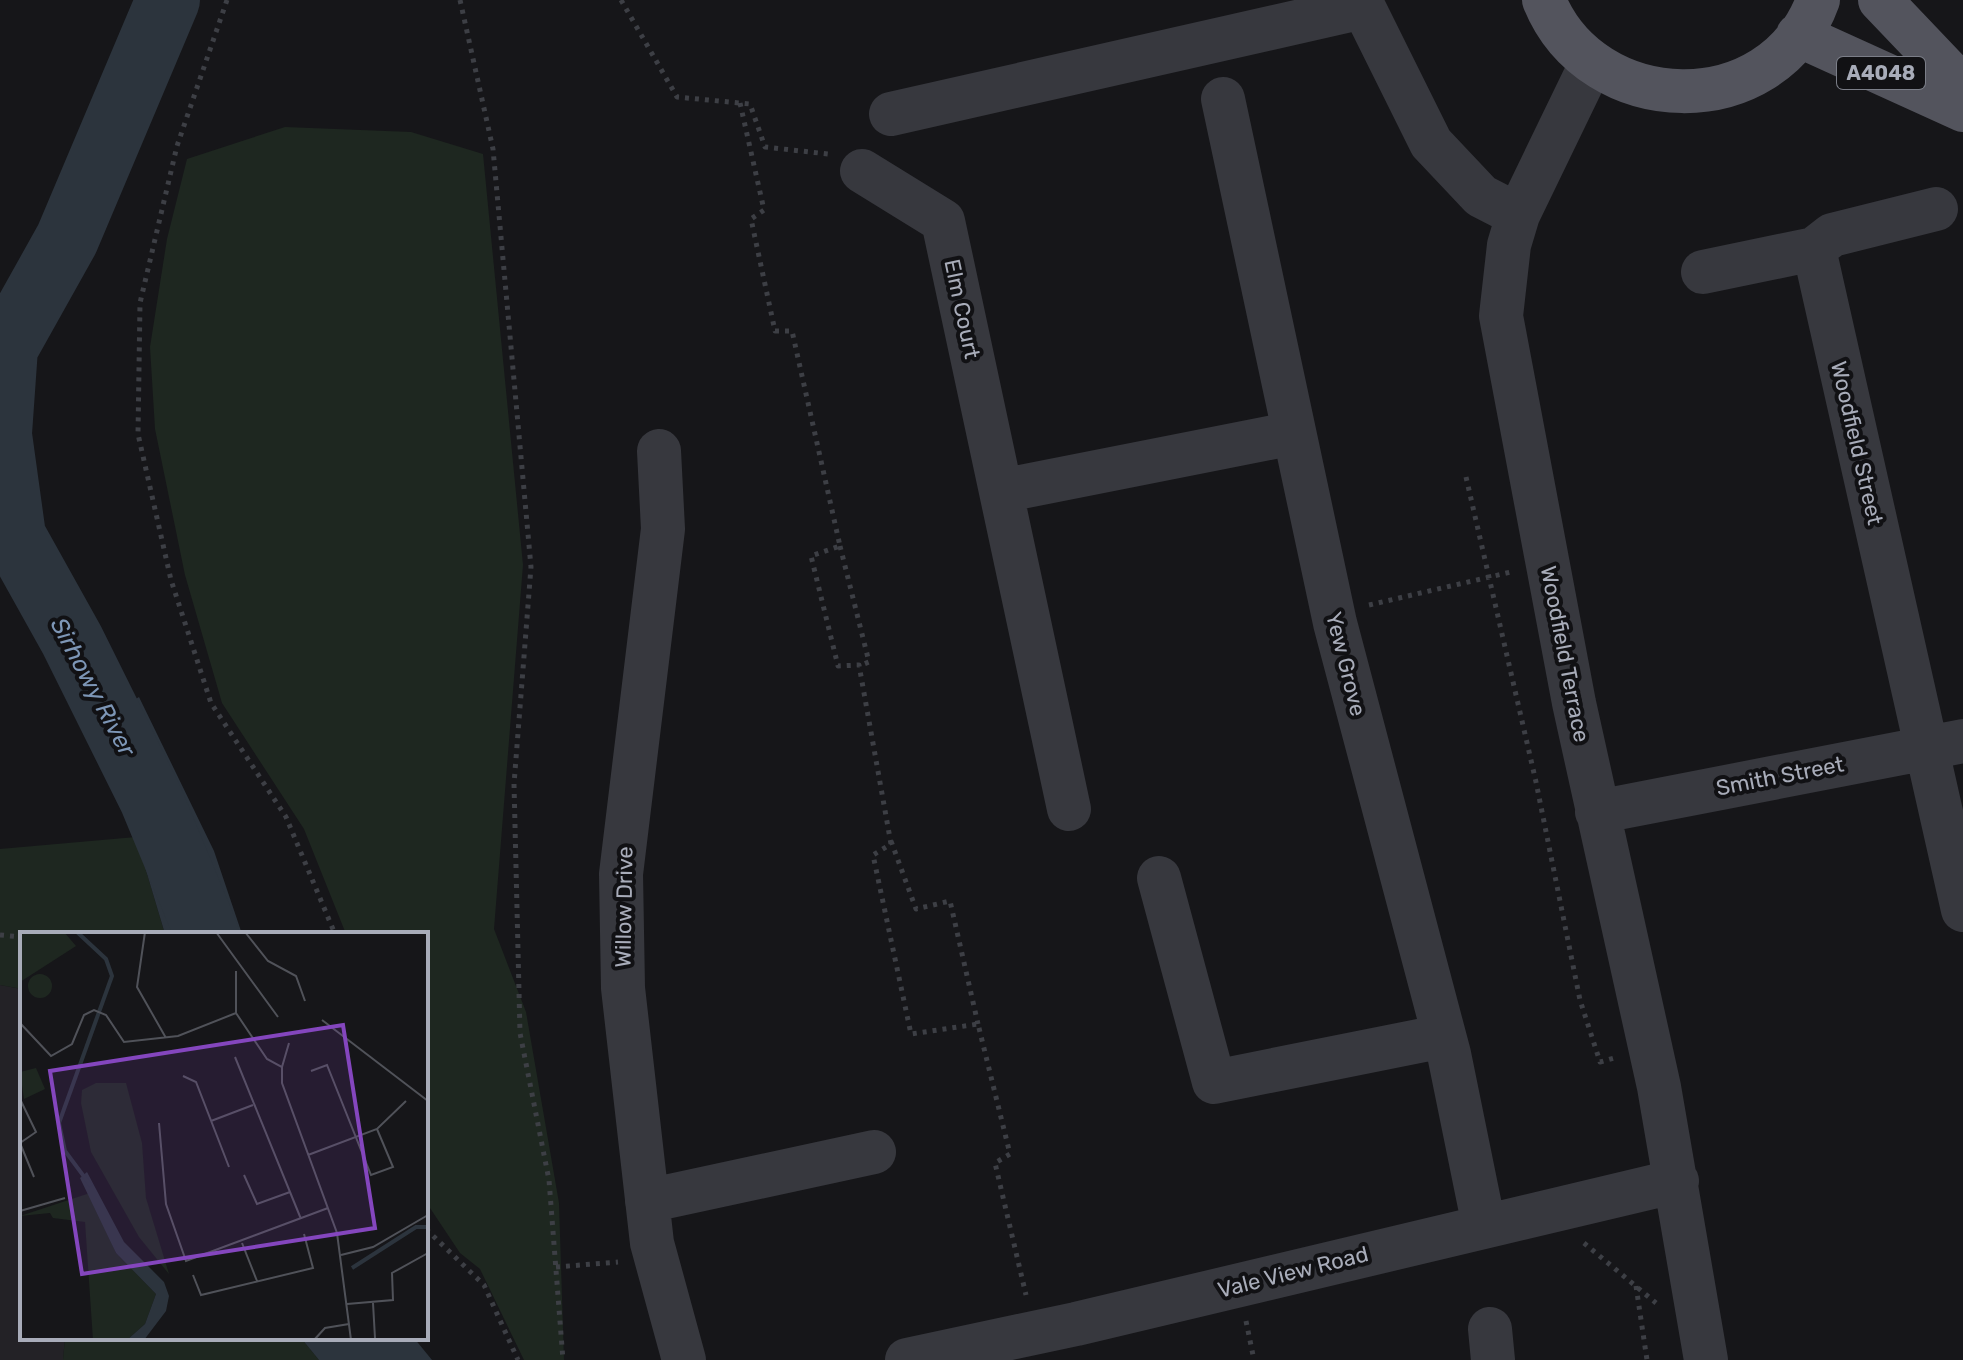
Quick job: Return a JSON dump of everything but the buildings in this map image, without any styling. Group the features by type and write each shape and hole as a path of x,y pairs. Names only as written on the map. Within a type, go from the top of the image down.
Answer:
{"main road":[{"path":"1544,0 1557,26 1592,62 1638,85 1662,91 1701,91 1738,81 1760,70 1808,18"},
{"name":"A4048","path":"1880,0 1963,87"},
{"name":"A4048","path":"1808,18 1963,110"}],"street":[{"path":"891,114 1362,3 1431,143 1481,196 1518,215"},
{"name":"Woodfield Terrace","path":"1592,62 1518,215 1509,245 1501,316 1597,812 1651,1047 1677,1181 1706,1360"},
{"name":"Yew Grove","path":"1223,99 1333,613 1444,1036 1484,1226"},
{"name":"Elm Court","path":"862,171 943,221 1069,809"},
{"path":"1703,272 1814,249 1832,235 1936,209"},
{"name":"Woodfield Street","path":"1814,249 1944,744 1963,910"},
{"path":"1001,491 1294,433"},
{"name":"Willow Drive","path":"659,451 663,529 621,874 623,988 647,1201 658,1268 684,1360"},
{"name":"Smith Street","path":"1597,812 1944,744"},
{"path":"1159,878 1214,1082 1444,1036"},
{"path":"647,1201 874,1152"},
{"name":"Vale View Road","path":"907,1360 1065,1339 1484,1226 1677,1181"}],"path":[{"path":"227,0 177,146 140,303 138,434 171,580 211,703 286,817 334,932"},
{"path":"460,0 493,149 531,567 514,784 520,1033 538,1139 549,1180 563,1360"},
{"path":"621,0 677,97 750,104 765,147 831,154 862,171"},
{"path":"740,103 764,210 751,219 775,331 792,331 869,662 859,665 838,666 811,556 840,546"},
{"path":"1466,477 1536,782 1580,1000 1600,1062 1651,1047"},
{"path":"1333,613 1547,564"},
{"path":"859,665 891,844 916,909 950,901 1010,1154 995,1163 1065,1339"},
{"path":"891,844 873,855 911,1034 978,1024"},
{"path":"0,935 20,937"},
{"path":"1545,1211 1658,1304"},
{"path":"428,1231 484,1285 518,1360"},
{"path":"556,1267 626,1262 658,1268"},
{"path":"1636,1286 1647,1360"}],"shaded area":[{"path":"285,127 411,132 483,154 523,565 494,929 526,1012 559,1203 564,1360 524,1360 480,1269 460,1253 428,1205 428,932 345,932 304,829 222,703 185,575 155,429 150,347 167,239 187,159"},
{"path":"139,697 214,851 241,932 164,932 136,837 85,730"},
{"path":"136,837 164,932 20,932 20,989 0,985 0,849"},
{"path":"0,985 20,989 20,1340 65,1340 63,1360 0,1360"},
{"path":"65,1340 303,1340 319,1360 63,1360"},
{"path":"303,1340 416,1340 432,1360 319,1360"}],"waterway":[{"name":"Sirhowy River","path":"0,433 6,348 67,239 168,0"},
{"name":"Sirhowy River","path":"0,435 14,536 72,640 151,799 206,932"}]}
